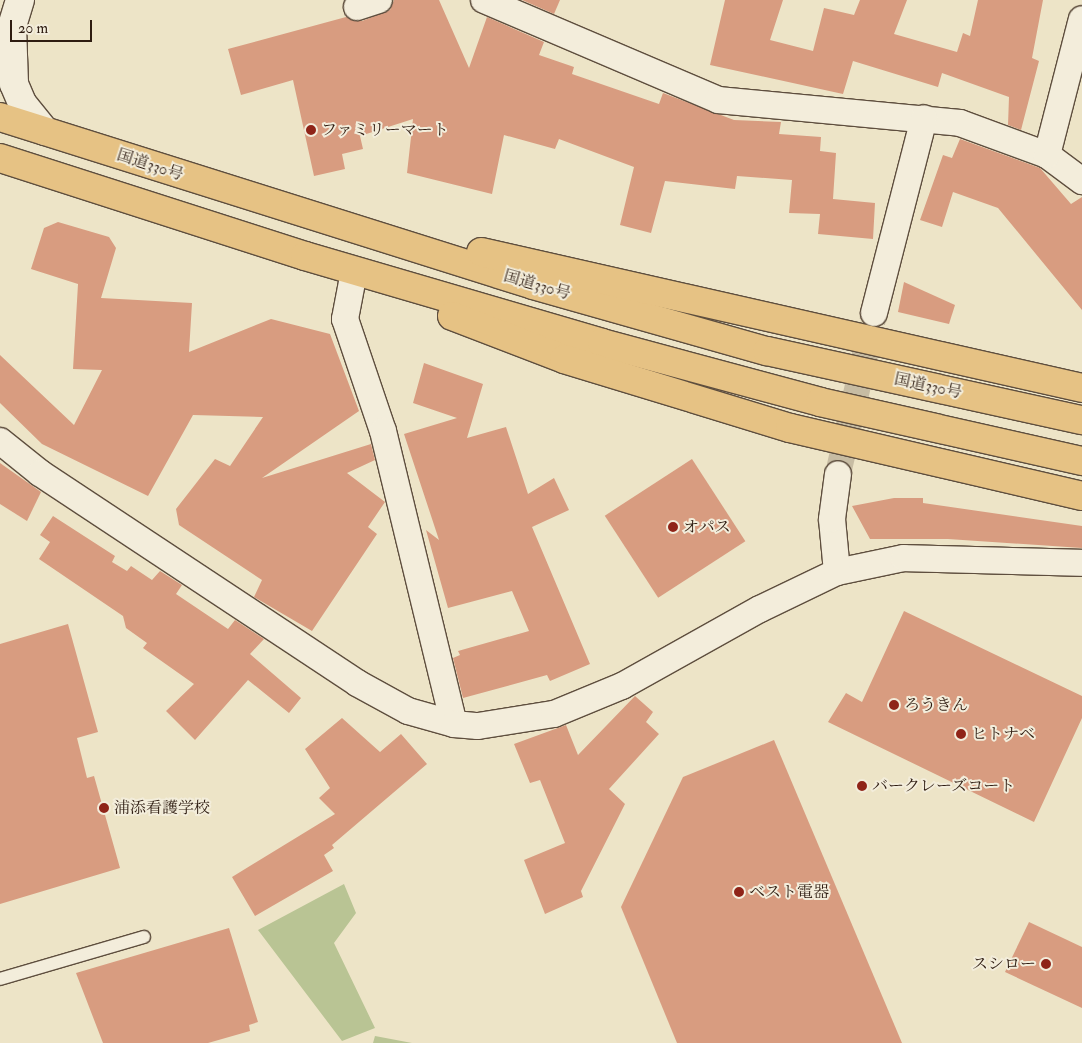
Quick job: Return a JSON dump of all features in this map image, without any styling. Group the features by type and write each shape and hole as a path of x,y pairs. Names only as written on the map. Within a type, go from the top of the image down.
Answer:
{"highway":[{"name":"国道330号","path":"0,117 318,219 767,351 1082,420"},
{"path":"0,158 305,256 820,402 1079,460"},
{"path":"318,219 1082,388"},
{"path":"305,256 353,277 564,359 790,428 1082,496"}],"street":[{"path":"20,0 6,34 14,84 22,103 45,131"},
{"path":"484,0 718,100 924,118 960,123 1047,155 1082,181"},
{"path":"1047,155 1082,19"},
{"path":"874,313 924,118"},
{"path":"353,277 345,319 383,431 454,724"},
{"path":"0,441 40,472 357,683 408,712 454,724 478,726 554,714 622,686 760,609 837,572 904,558 1082,563"},
{"path":"837,572 832,519 838,474"}],"lane":[{"path":"0,979 144,936"}],"green space":[{"path":"344,884 356,913 334,943 375,1028 342,1041 258,930"},
{"path":"375,1036 412,1043 373,1043"}],"building":[{"path":"394,0 439,0 469,68 487,17 544,42 539,55 574,67 572,74 659,104 663,93 734,120 781,122 779,134 821,137 820,151 836,153 833,199 875,203 873,239 818,234 820,214 789,213 792,180 737,176 735,189 665,181 651,233 620,225 634,167 559,139 555,149 504,135 492,194 407,173 413,119 360,136 363,149 342,154 345,169 314,176 293,80 241,95 228,49 346,17 362,21 390,10"},
{"path":"522,0 560,0 554,14"},
{"path":"725,0 783,0 770,40 813,51 824,8 854,15 860,0 907,0 894,34 957,52 963,33 970,36 978,0 1043,0 1032,58 1039,61 1021,130 1008,125 1009,97 942,73 938,87 853,61 843,94 710,65"},
{"path":"960,139 1040,168 1071,204 1082,197 1082,310 998,208 953,192 942,227 920,220 943,155 952,158"},
{"path":"58,222 109,237 116,248 101,298 192,303 189,352 271,319 330,334 359,411 262,478 371,444 375,460 347,473 385,502 368,527 377,534 312,631 254,597 262,580 179,525 176,509 215,459 230,466 263,417 193,415 148,496 42,444 0,403 0,355 74,425 102,370 73,369 78,284 31,269 44,228"},
{"path":"904,282 955,305 949,324 898,312"},
{"path":"424,363 483,384 467,438 506,427 528,494 554,478 569,510 532,527 590,664 550,681 547,675 463,698 453,658 460,655 458,651 529,631 512,591 448,608 426,530 439,540 404,434 457,418 413,403"},
{"name":"オパス","path":"692,459 745,541 658,598 605,516"},
{"path":"0,463 41,492 27,521 0,504"},
{"path":"894,498 923,498 923,503 1082,526 1082,548 948,539 870,539 852,506"},
{"path":"53,516 115,556 112,562 127,571 131,566 152,580 160,571 182,585 176,594 228,629 235,620 264,639 250,654 301,698 289,713 248,680 195,740 166,711 194,684 143,648 147,643 126,628 123,616 39,559 50,542 40,535"},
{"path":"904,611 1082,696 1082,718 1034,822 828,722 846,693 862,702"},
{"path":"68,624 98,732 77,738 87,778 94,776 120,868 0,904 0,644"},
{"path":"635,696 653,712 646,722 659,734 609,789 625,804 581,891 583,897 545,914 524,860 565,843 540,780 530,783 514,744 566,725 578,755"},
{"path":"342,718 380,752 401,734 427,764 332,845 334,848 324,855 333,871 255,916 232,877 335,814 319,798 330,788 305,749"},
{"path":"774,740 902,1043 677,1043 621,907 683,777"},
{"name":"スシロー","path":"1029,922 1082,947 1082,1008 1005,972"},
{"path":"229,928 258,1022 249,1025 250,1031 208,1043 103,1043 76,973"}],"tunnel":[{"path":"838,474 873,319"}],"place":[{"name":"ファミリーマート","path":"311,130"},
{"name":"オパス","path":"673,527"},
{"name":"ろうきん","path":"894,705"},
{"name":"ヒトナベ","path":"961,734"},
{"name":"バークレーズコート","path":"862,786"},
{"name":"浦添看護学校","path":"104,808"},
{"name":"ベスト電器","path":"739,892"},
{"name":"スシロー","path":"1046,964"}]}
